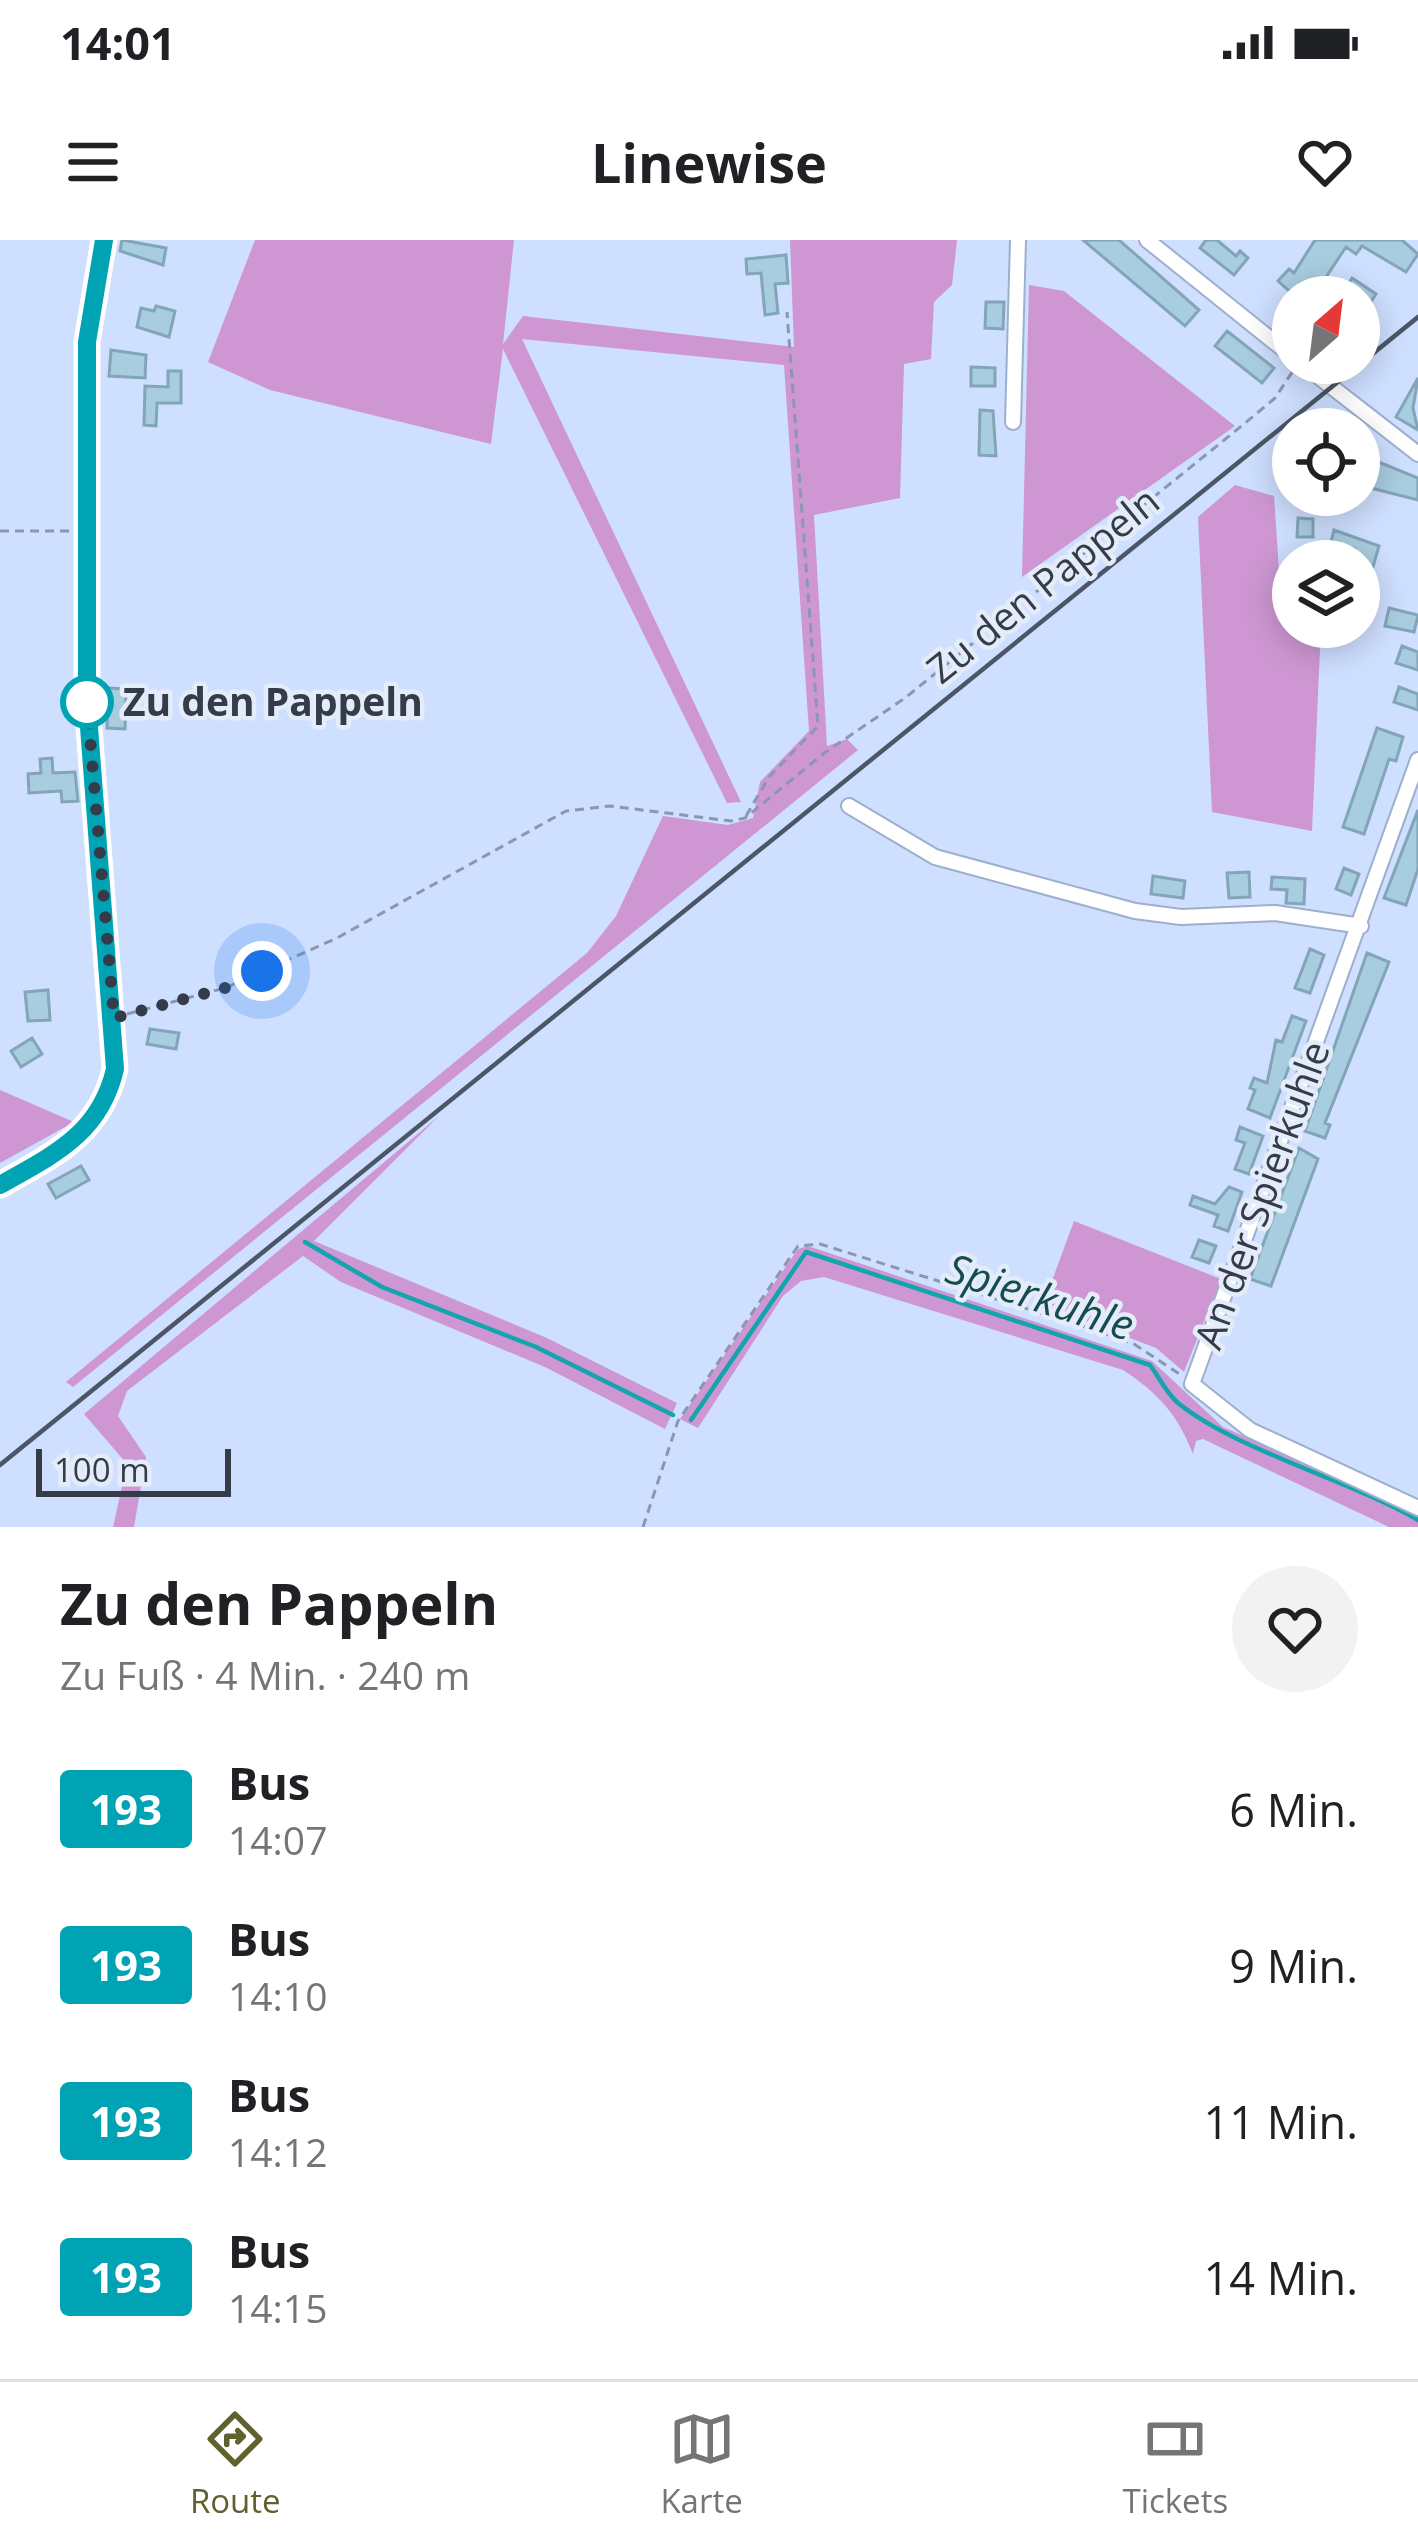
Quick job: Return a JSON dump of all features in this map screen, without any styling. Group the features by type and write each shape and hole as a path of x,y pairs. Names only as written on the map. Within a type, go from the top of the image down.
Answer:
{"street":[{"path":"0,1185 66,1148 92,1122 115,1069 89,753 86,531 87,342 104,240"},
{"path":"1013,422 1018,240"},
{"path":"1160,243 1272,339"},
{"path":"1327,384 1418,454"},
{"name":"An der Spierkuhle","path":"1418,760 1192,1384 1250,1430 1418,1508"},
{"path":"849,806 935,857 1136,910 1181,917 1275,913 1361,926"}],"path":[{"path":"114,1018 225,988 337,938 566,811 610,806 731,821 745,818 769,777 818,725 787,312"},
{"name":"Zu den Pappeln","path":"745,818 823,754 905,698 1244,424 1275,398 1283,384"},
{"path":"0,531 86,531"},
{"path":"643,1527 678,1421 789,1255 808,1244 1134,1344 1192,1384"}],"shaded area":[{"path":"255,240 514,240 503,344 523,316 794,347 790,240 957,240 952,285 934,302 931,359 904,364 900,498 814,515 827,746 847,739 858,750 73,1387 66,1382 587,953 616,916 663,816 728,825 753,818 760,782 809,731 784,365 522,339 741,802 727,803 503,349 491,444 270,390 208,362"},
{"path":"1029,285 1064,291 1235,426 1022,577"},
{"path":"1235,485 1272,495 1277,540 1272,540 1272,648 1320,648 1312,831 1212,812 1198,517"},
{"path":"0,1090 74,1122 0,1163"},
{"path":"438,1117 314,1241 547,1338 677,1403 665,1429 545,1367 341,1282 303,1256 127,1391 118,1416 146,1457 134,1527 113,1527 127,1464 84,1414"},
{"path":"1074,1221 1221,1279 1184,1372 1156,1348 1043,1305"},
{"path":"808,1246 1152,1361 1223,1427 1373,1492 1418,1517 1418,1527 1389,1527 1203,1439 1196,1441 1193,1454 1166,1406 1123,1370 824,1277 801,1281 783,1296 698,1428 680,1419 798,1249"}],"building":[{"path":"122,240 166,248 163,265 120,251"},
{"path":"1083,240 1119,240 1199,310 1185,326"},
{"path":"1206,240 1217,240 1236,256 1240,251 1248,258 1234,275 1200,248"},
{"path":"1315,240 1402,240 1418,254 1406,272 1362,246 1356,254 1346,247 1327,276 1283,276 1289,269 1294,273"},
{"path":"786,255 788,283 775,284 778,313 765,315 761,273 747,274 746,259"},
{"path":"986,302 1004,302 1003,329 985,328"},
{"path":"156,306 175,311 169,337 137,327 141,308 154,311"},
{"path":"1227,331 1272,370 1262,383 1215,346"},
{"path":"111,350 146,355 145,378 109,376"},
{"path":"971,367 995,368 995,386 971,386"},
{"path":"168,371 181,371 181,403 157,403 156,426 144,425 145,386 168,387"},
{"path":"1418,378 1413,408 1418,430 1396,417"},
{"path":"980,410 993,411 996,456 979,455"},
{"path":"1380,463 1418,478 1418,500 1380,490"},
{"path":"1298,518 1313,519 1313,537 1297,537"},
{"path":"1334,530 1362,540 1332,540"},
{"path":"1389,608 1418,615 1414,632 1385,626"},
{"path":"1402,646 1418,652 1418,670 1396,663"},
{"path":"1399,687 1418,694 1418,710 1394,702"},
{"path":"108,688 126,689 125,729 107,728"},
{"path":"1377,728 1403,737 1396,761 1389,759 1364,834 1343,827"},
{"path":"52,758 53,773 75,772 78,801 62,802 61,791 29,793 28,774 41,773 40,759"},
{"path":"1418,810 1418,869 1406,905 1384,898"},
{"path":"1344,868 1359,874 1351,895 1336,889"},
{"path":"1249,872 1250,897 1229,898 1227,873"},
{"path":"1153,876 1185,881 1183,898 1151,894"},
{"path":"1272,877 1305,879 1304,904 1286,903 1287,890 1271,889"},
{"path":"1310,949 1324,955 1310,993 1295,988"},
{"path":"1367,953 1389,962 1325,1123 1330,1125 1325,1138 1305,1131"},
{"path":"48,990 50,1020 28,1021 25,992"},
{"path":"1292,1016 1306,1021 1270,1118 1248,1109 1255,1090 1250,1088 1254,1078 1267,1083 1276,1040 1282,1042"},
{"path":"150,1029 179,1033 176,1049 147,1044"},
{"path":"32,1038 42,1054 21,1067 11,1051"},
{"path":"1240,1127 1263,1136 1249,1174 1235,1169 1245,1143 1236,1140"},
{"path":"1299,1148 1318,1159 1271,1286 1250,1279"},
{"path":"81,1166 89,1180 56,1198 48,1184"},
{"path":"1229,1187 1242,1192 1228,1231 1214,1226 1218,1215 1190,1205 1193,1196 1215,1204"},
{"path":"1199,1240 1216,1246 1209,1263 1192,1257"}],"waterway":[{"name":"Spierkuhle","path":"305,1242 382,1287 536,1347 673,1415"},
{"name":"Spierkuhle","path":"691,1420 806,1252 1150,1365 1174,1399 1203,1420 1418,1520"}],"railway":[{"path":"0,1465 1418,317"}],"bus line":[{"name":"193","path":"0,1185 76,1140 92,1122 115,1069 87,701 87,342 104,240"}],"place":[{"name":"Zu den Pappeln","path":"87,702"}],"route":[{"path":"87,702 114,1018 225,988 262,971"}]}
